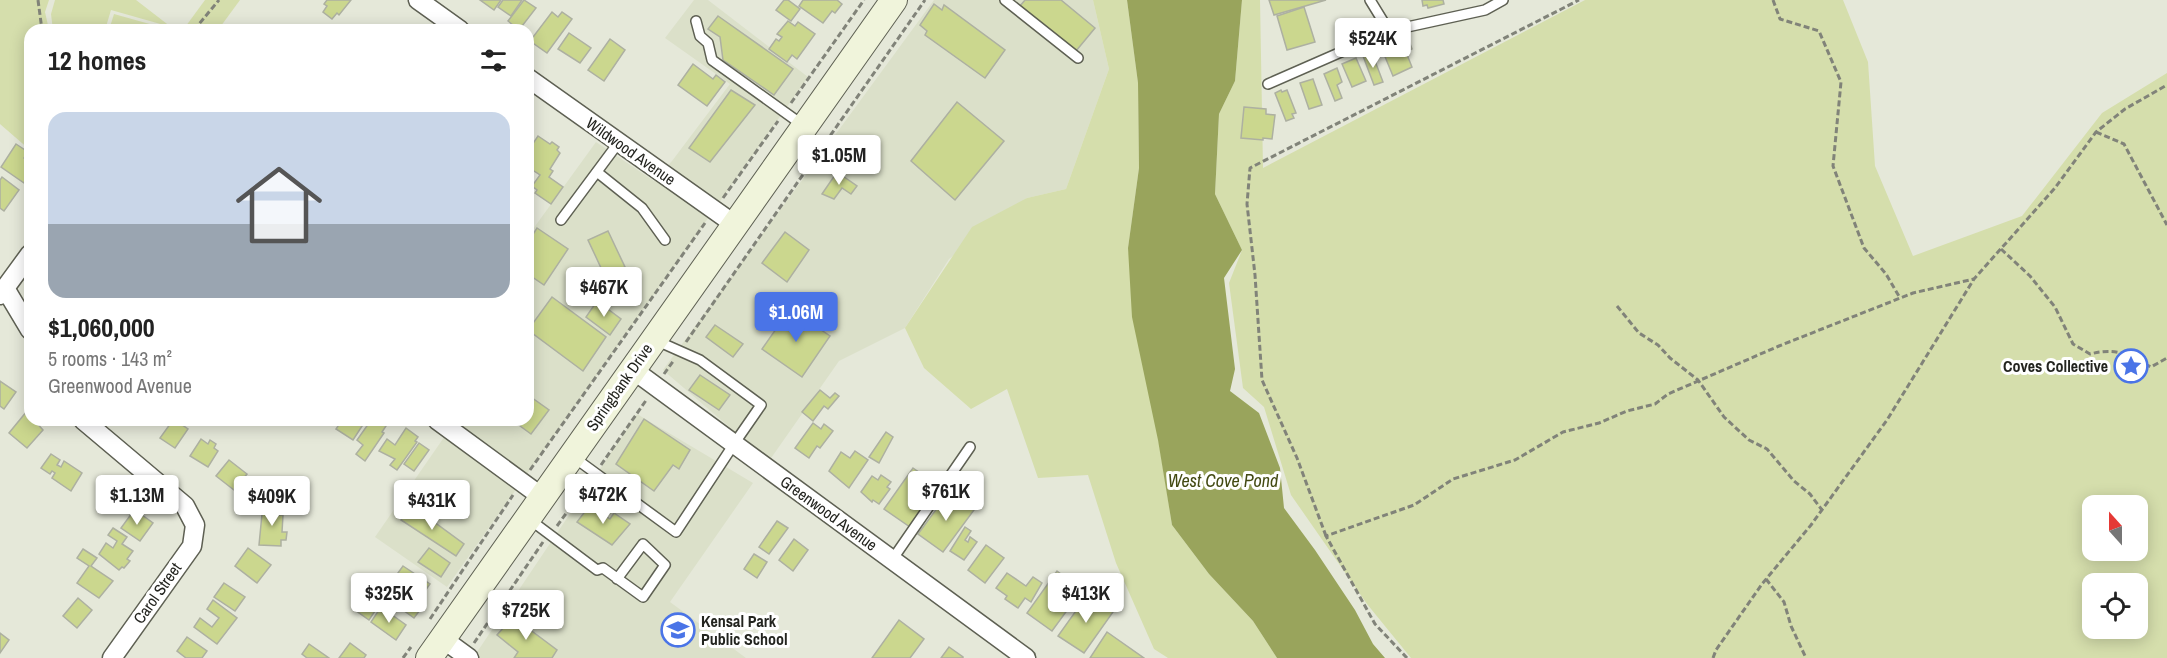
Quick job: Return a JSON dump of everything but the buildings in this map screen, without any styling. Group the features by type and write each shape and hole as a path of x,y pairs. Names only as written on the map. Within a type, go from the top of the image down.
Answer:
{"main road":[{"name":"Springbank Drive","path":"427,642 527,518 632,369 653,339 724,217 794,119 894,0"}],"street":[{"path":"418,0 452,24"},
{"name":"Wildwood Avenue","path":"534,82 724,217"},
{"path":"24,262 3,291 24,321"},
{"name":"Greenwood Avenue","path":"632,369 1026,658"},
{"name":"Carol Street","path":"90,426 184,506 195,525 192,546 112,658"},
{"path":"445,426 542,497"},
{"path":"427,642 471,651"}],"lane":[{"path":"1005,0 1078,58"},
{"path":"1370,0 1389,31"},
{"path":"1268,84 1389,31 1485,10 1503,0"},
{"path":"696,21 700,36 708,44 712,60 794,119"},
{"path":"561,220 619,142"},
{"path":"597,172 642,208 665,240"},
{"path":"571,455 676,532 761,405 700,360 653,339"},
{"path":"892,560 970,447"},
{"path":"527,518 597,570 603,568 617,579 643,597 665,565 643,544 617,579"}],"path":[{"path":"38,0 41,24"},
{"path":"199,24 219,0"},
{"path":"403,658 427,642 522,482 724,217 794,119 864,0"},
{"path":"471,651 549,534 558,526 925,0"},
{"path":"1407,658 1375,624 1326,536 1297,458 1262,380 1247,204 1250,168 1579,0"},
{"path":"1773,0 1780,20 1819,31 1841,82 1833,166 1864,248 1886,274 1900,298"},
{"path":"1713,658 1716,650 1766,579 1822,510 1887,420 1974,279 2055,188 2096,132 2125,109 2167,85"},
{"path":"2096,132 2124,144 2167,225"},
{"path":"2001,249 2030,276 2055,307 2073,344 2090,354 2106,350 2119,351 2151,366 2167,358"},
{"path":"1326,536 1414,505 1453,480 1515,460 1563,432 1599,423 1627,411 1655,404 1668,394 1698,380 1900,298 1974,279"},
{"path":"1617,306 1640,333 1658,345 1670,358 1698,380 1724,417 1749,440 1767,449 1794,481 1810,494 1822,510"},
{"path":"1766,579 1784,602 1791,627 1806,658"}],"shaded area":[{"path":"0,0 49,0 45,12 48,24 24,24 24,145 0,124"},
{"path":"55,0 136,0 167,24 111,10 107,24 52,24 51,14"},
{"path":"205,0 240,0 222,24 187,24"},
{"path":"694,0 708,0 808,77 447,587 375,537 452,426 534,426 534,228 596,142 654,181 672,161 730,84 665,38"},
{"path":"934,0 1093,0 1109,69 1066,189 1027,198 949,259 905,328 839,361 769,461 663,370"},
{"path":"1093,0 1127,0 1138,83 1139,168 1128,248 1172,525 1209,574 1253,621 1277,658 1168,658 1154,649 1116,563 1088,475 1038,478 1007,389 971,409 924,368 905,328 972,227 1027,198 1066,189 1109,69"},
{"path":"1242,0 1260,0 1263,168 1585,0 1843,0 1868,62 1875,166 1913,256 2022,216 2102,113 2167,73 2167,658 1411,658 1367,604 1291,495 1264,407 1243,388 1229,283 1242,250 1215,194 1219,114 1235,81"},
{"path":"114,14 150,24 111,24"},
{"path":"637,414 753,483 670,602 746,658 473,658"}],"water":[{"name":"West Cove Pond","path":"1127,0 1242,0 1235,81 1219,114 1215,194 1242,250 1224,278 1235,369 1230,391 1259,413 1280,468 1284,508 1315,550 1355,610 1373,644 1385,658 1277,658 1253,621 1209,574 1172,525 1158,440 1132,317 1128,248 1139,168 1138,83"}],"place":[{"name":"Coves Collective","path":"2131,366"},
{"name":"Kensal Park Public School","path":"678,630"}]}
